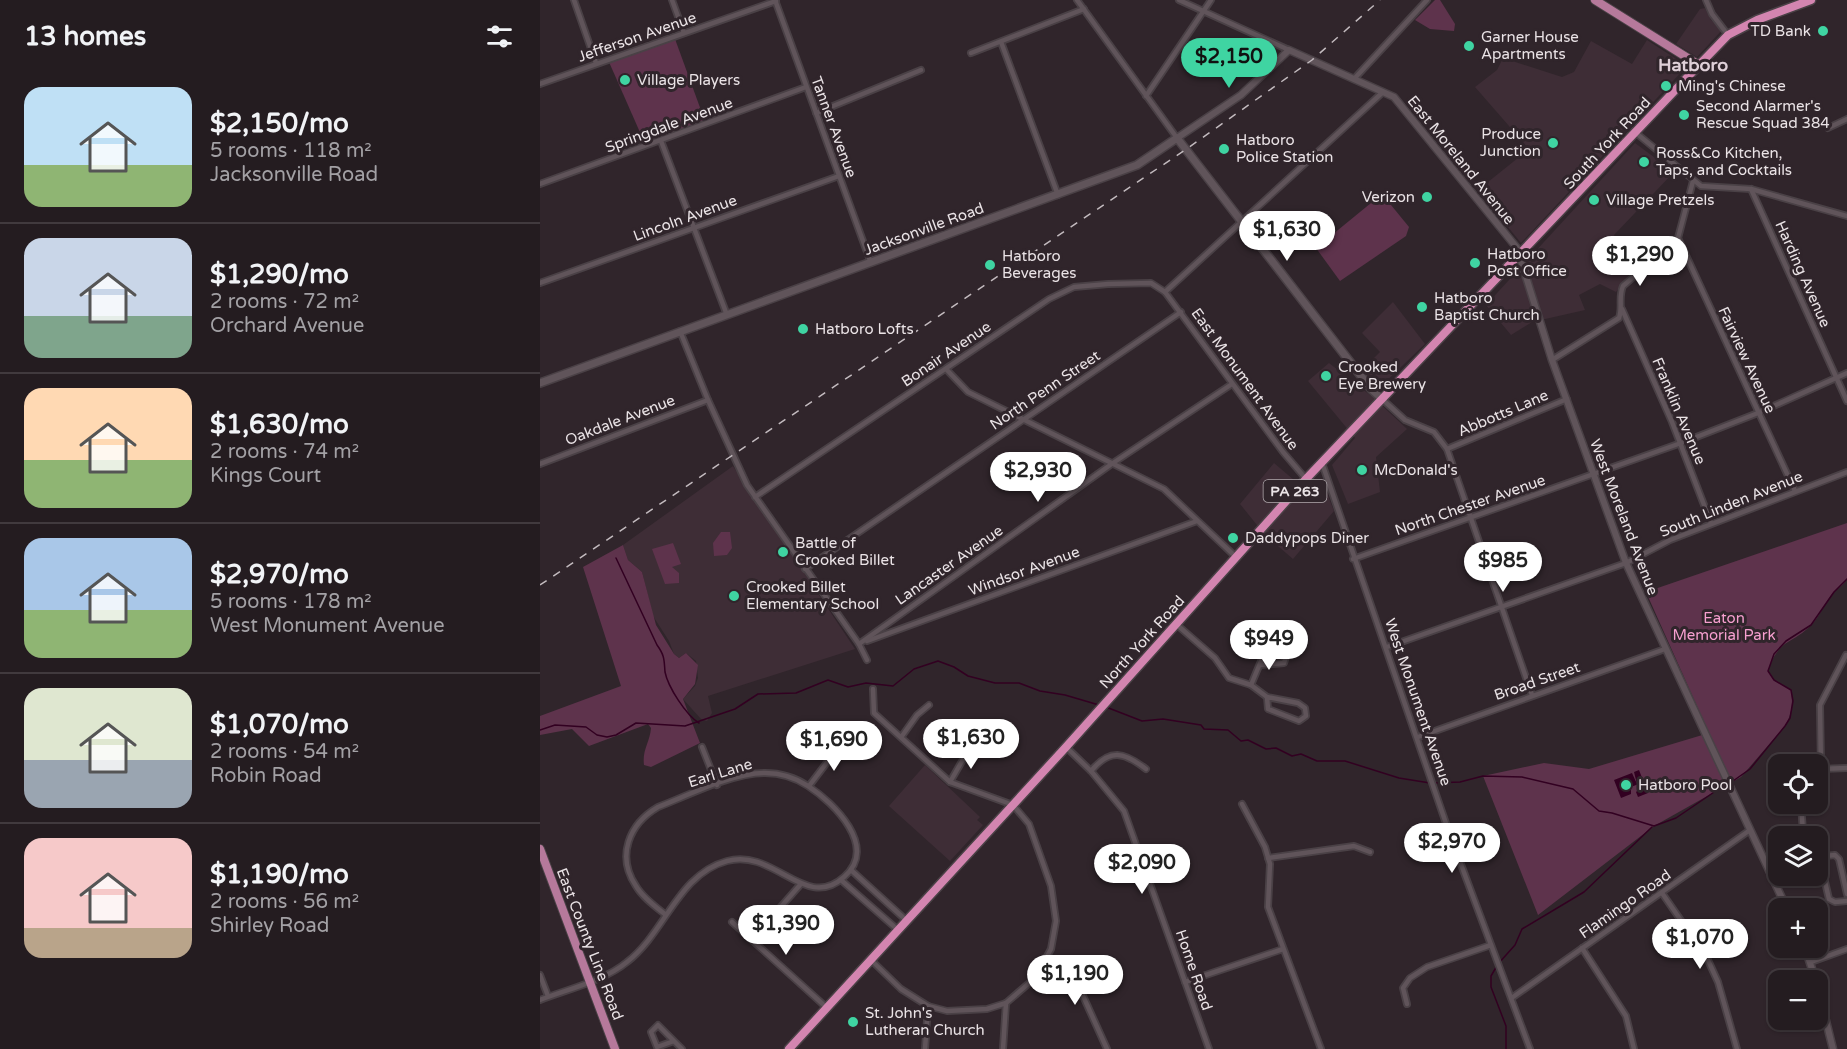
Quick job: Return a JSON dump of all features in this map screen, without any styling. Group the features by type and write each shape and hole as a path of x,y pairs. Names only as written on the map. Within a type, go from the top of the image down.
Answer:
{"highway":[{"name":"South York Road","path":"1519,256 1728,35 1758,20 1811,0"},
{"name":"North York Road","path":"789,1049 1107,702 1306,479 1519,256"}],"main road":[{"path":"1595,0 1699,65"},
{"path":"1176,138 1371,389 1382,399"},
{"name":"Jacksonville Road","path":"540,382 1137,165 1176,138"},
{"name":"East County Line Road","path":"540,849 615,1049"}],"street":[{"path":"574,0 596,63"},
{"path":"672,0 684,33"},
{"path":"1077,0 1176,138"},
{"name":"East Moreland Avenue","path":"1179,0 1394,97 1517,248 1519,256"},
{"path":"1146,96 1211,0"},
{"path":"1354,79 1427,0"},
{"path":"1706,0 1712,14 1728,35"},
{"name":"Jefferson Avenue","path":"540,84 775,1"},
{"name":"Tanner Avenue","path":"775,1 871,262"},
{"path":"971,53 1084,9"},
{"path":"1001,42 1058,195"},
{"name":"Jacksonville Road","path":"1176,138 1241,95 1289,50"},
{"path":"816,113 921,70"},
{"name":"Springdale Avenue","path":"540,184 806,87"},
{"path":"1165,292 1383,92"},
{"path":"1828,128 1847,119"},
{"path":"1636,133 1693,181 1709,188 1751,189 1847,216"},
{"path":"661,141 696,227 727,315"},
{"name":"Lincoln Avenue","path":"540,283 839,176"},
{"path":"1552,360 1613,324 1622,309 1620,293 1623,286 1678,238 1693,181"},
{"name":"Harding Avenue","path":"1751,189 1847,401"},
{"name":"Fairview Avenue","path":"1678,238 1795,492"},
{"name":"West Moreland Avenue","path":"1519,256 1552,360 1626,563 1782,898"},
{"name":"Bonair Avenue","path":"755,497 1048,298 1074,287 1151,283 1165,292"},
{"name":"East Monument Avenue","path":"1165,292 1232,384 1306,479"},
{"name":"Franklin Avenue","path":"1622,309 1681,443 1711,523"},
{"name":"North Penn Street","path":"805,569 1181,312"},
{"path":"680,331 738,467 755,497 859,644 867,660"},
{"path":"946,369 968,392 1164,489 1237,558"},
{"name":"North Chester Avenue","path":"1353,558 1681,443 1758,413 1847,373"},
{"name":"Lancaster Avenue","path":"859,644 1113,463 1232,384"},
{"path":"1382,399 1405,420 1434,432 1447,449 1532,695"},
{"name":"Abbotts Lane","path":"1447,449 1567,399"},
{"name":"Oakdale Avenue","path":"540,464 708,400"},
{"name":"West Monument Avenue","path":"1322,463 1353,558 1387,647 1434,786 1494,954 1513,997 1530,1049"},
{"name":"South Linden Avenue","path":"1387,647 1626,563 1670,540 1847,471"},
{"name":"Windsor Avenue","path":"859,644 1197,521"},
{"path":"1176,624 1215,658 1229,678 1251,686 1266,697 1298,703 1305,708 1306,716 1299,721 1274,713 1268,709 1266,697"},
{"path":"1251,686 1266,648 1275,646 1284,648 1287,653 1284,663 1260,665"},
{"name":"Broad Street","path":"1418,737 1665,649"},
{"path":"1819,754 1820,705 1846,655"},
{"path":"870,959 901,989 928,1006 947,1011 966,1012 1006,1003 1035,978 1047,961 1054,940 1055,903 1029,824 1013,805 950,782 874,713 873,689"},
{"path":"902,736 917,715 929,705"},
{"path":"809,786 838,748 853,746"},
{"path":"950,782 965,756 978,746"},
{"path":"702,747 717,785"},
{"name":"Home Road","path":"1066,747 1091,771 1124,811 1209,1049"},
{"path":"1091,771 1104,758 1113,754 1128,757 1146,769"},
{"path":"1828,769 1847,768"},
{"name":"Earl Lane","path":"666,915 641,893 629,874 626,847 630,834 646,814 658,807 748,774 767,773 784,776 809,786 850,827 856,847 851,870"},
{"path":"1242,804 1268,858 1268,908 1321,1049"},
{"name":"Flamingo Road","path":"1513,997 1750,830"},
{"path":"1268,858 1354,846 1370,852"},
{"path":"1847,894 1839,859 1835,855 1825,856 1820,860 1829,899 1835,902 1847,901"},
{"path":"540,1000 618,969 629,961 701,873 733,859 769,864 800,885 821,887 841,880 851,870 906,921"},
{"path":"841,880 898,930"},
{"path":"757,934 800,885"},
{"path":"1662,893 1707,958 1718,982 1737,1049"},
{"path":"732,922 826,1007"},
{"path":"1407,1004 1403,988 1415,974 1491,945"},
{"path":"1582,948 1626,1016 1634,1049"},
{"path":"1185,982 1283,949"},
{"path":"1811,962 1847,949"},
{"path":"1809,958 1813,970"},
{"path":"1047,961 1079,987 1107,1049"},
{"path":"540,975 548,996"},
{"path":"1004,1049 1006,1003"},
{"path":"926,1049 928,1006"},
{"path":"674,1041 657,1047 651,1032 658,1025 674,1041 682,1049"},
{"path":"1828,1029 1833,1049"}],"shaded area":[{"path":"1705,8 1711,20 1722,30 1697,57 1676,44 1700,9"},
{"path":"1647,40 1687,66 1521,243 1478,190 1529,149 1475,87 1497,70 1503,58 1562,77 1574,72 1591,41 1632,64"},
{"path":"1635,143 1674,172 1614,235 1635,267 1616,292 1600,284 1579,295 1585,310 1532,322 1511,335 1486,305"},
{"path":"1393,302 1425,344 1379,388 1362,370 1380,352 1362,333"},
{"path":"1329,363 1375,399 1407,429 1376,457 1380,492 1348,504 1332,465 1355,438 1308,381"},
{"path":"1274,463 1294,480 1322,480 1334,511 1293,559 1265,535 1240,504"},
{"name":"Crooked Billet Elementary School","path":"733,466 855,649 708,696 712,713 707,721 701,719 683,699 695,686 698,678 696,661 686,653 679,658 674,654 669,641 653,616 642,572 628,560 623,545"},
{"path":"925,765 980,817 977,820 983,825 950,861 889,806"},
{"name":"Hatboro Pool","path":"1639,770 1648,793 1638,797 1636,792 1642,786 1641,783 1631,787 1631,794 1621,798 1614,780 1632,773 1637,784 1634,772"}],"green space":[{"path":"1435,0 1440,0 1455,24 1454,31 1430,29 1415,20"},
{"path":"675,39 706,124 646,146 609,62"},
{"path":"1382,194 1409,227 1406,236 1340,281 1316,248"},
{"name":"Eaton Memorial Park","path":"1847,523 1846,580 1831,596 1812,624 1777,652 1768,671 1774,680 1791,690 1791,708 1785,726 1741,777 1654,826 1538,915 1483,776 1544,763 1589,769 1709,733 1646,592"},
{"path":"721,532 730,532 732,548 727,555 714,556 713,543"},
{"path":"673,543 681,564 672,567 679,573 679,583 665,584 652,549"},
{"path":"623,545 628,560 642,572 656,625 674,654 679,658 686,653 698,665 695,684 683,699 700,743 651,767 644,765 644,755 651,728 648,724 589,746 572,729 540,735 540,716 621,686 583,567"}],"waterway":[{"path":"616,558 663,655 665,672 670,685 683,707 699,723"},
{"path":"1733,781 1750,769 1790,718 1793,701 1791,690 1774,680 1768,671 1774,654 1786,641 1811,625 1834,592 1847,579"},
{"path":"540,730 555,725 586,727 597,735 607,737 616,735 636,723 685,726 735,709 758,694 796,693 828,680 848,687 866,683 893,686 914,669 938,661 968,676 995,683 1019,683 1040,691 1065,695 1099,705"},
{"path":"1106,707 1142,721 1163,719 1201,725 1204,729 1228,730 1241,741 1248,740 1266,749 1276,748 1292,756 1301,754 1317,761 1345,761 1399,778 1430,783"},
{"path":"1434,783 1460,782 1483,776 1522,777 1573,789 1599,811 1654,826 1676,818 1723,786"},
{"path":"1506,1049 1506,1026 1491,987 1491,976 1498,964 1515,945 1522,929 1584,892 1652,827"}],"railway":[{"path":"540,585 1185,150 1312,60 1380,0"}],"place":[{"name":"TD Bank","path":"1823,31"},
{"name":"Garner House Apartments","path":"1469,46"},
{"name":"Village Players","path":"625,80"},
{"name":"Ming's Chinese","path":"1666,86"},
{"name":"Second Alarmer's Rescue Squad 384","path":"1684,115"},
{"name":"Produce Junction","path":"1553,143"},
{"name":"Hatboro Police Station","path":"1224,149"},
{"name":"Ross&Co Kitchen, Taps, and Cocktails","path":"1644,162"},
{"name":"Verizon","path":"1427,197"},
{"name":"Village Pretzels","path":"1594,200"},
{"name":"Hatboro Post Office","path":"1475,263"},
{"name":"Hatboro Beverages","path":"990,265"},
{"name":"Hatboro Baptist Church","path":"1422,307"},
{"name":"Hatboro Lofts","path":"803,329"},
{"name":"Crooked Eye Brewery","path":"1326,376"},
{"name":"McDonald's","path":"1362,470"},
{"name":"Daddypops Diner","path":"1233,538"},
{"name":"Battle of Crooked Billet","path":"783,552"},
{"name":"Crooked Billet Elementary School","path":"734,596"},
{"name":"Hatboro Pool","path":"1626,785"},
{"name":"St. John's Lutheran Church","path":"853,1022"}],"district":[{"name":"Hatboro","path":"1693,65"}]}
